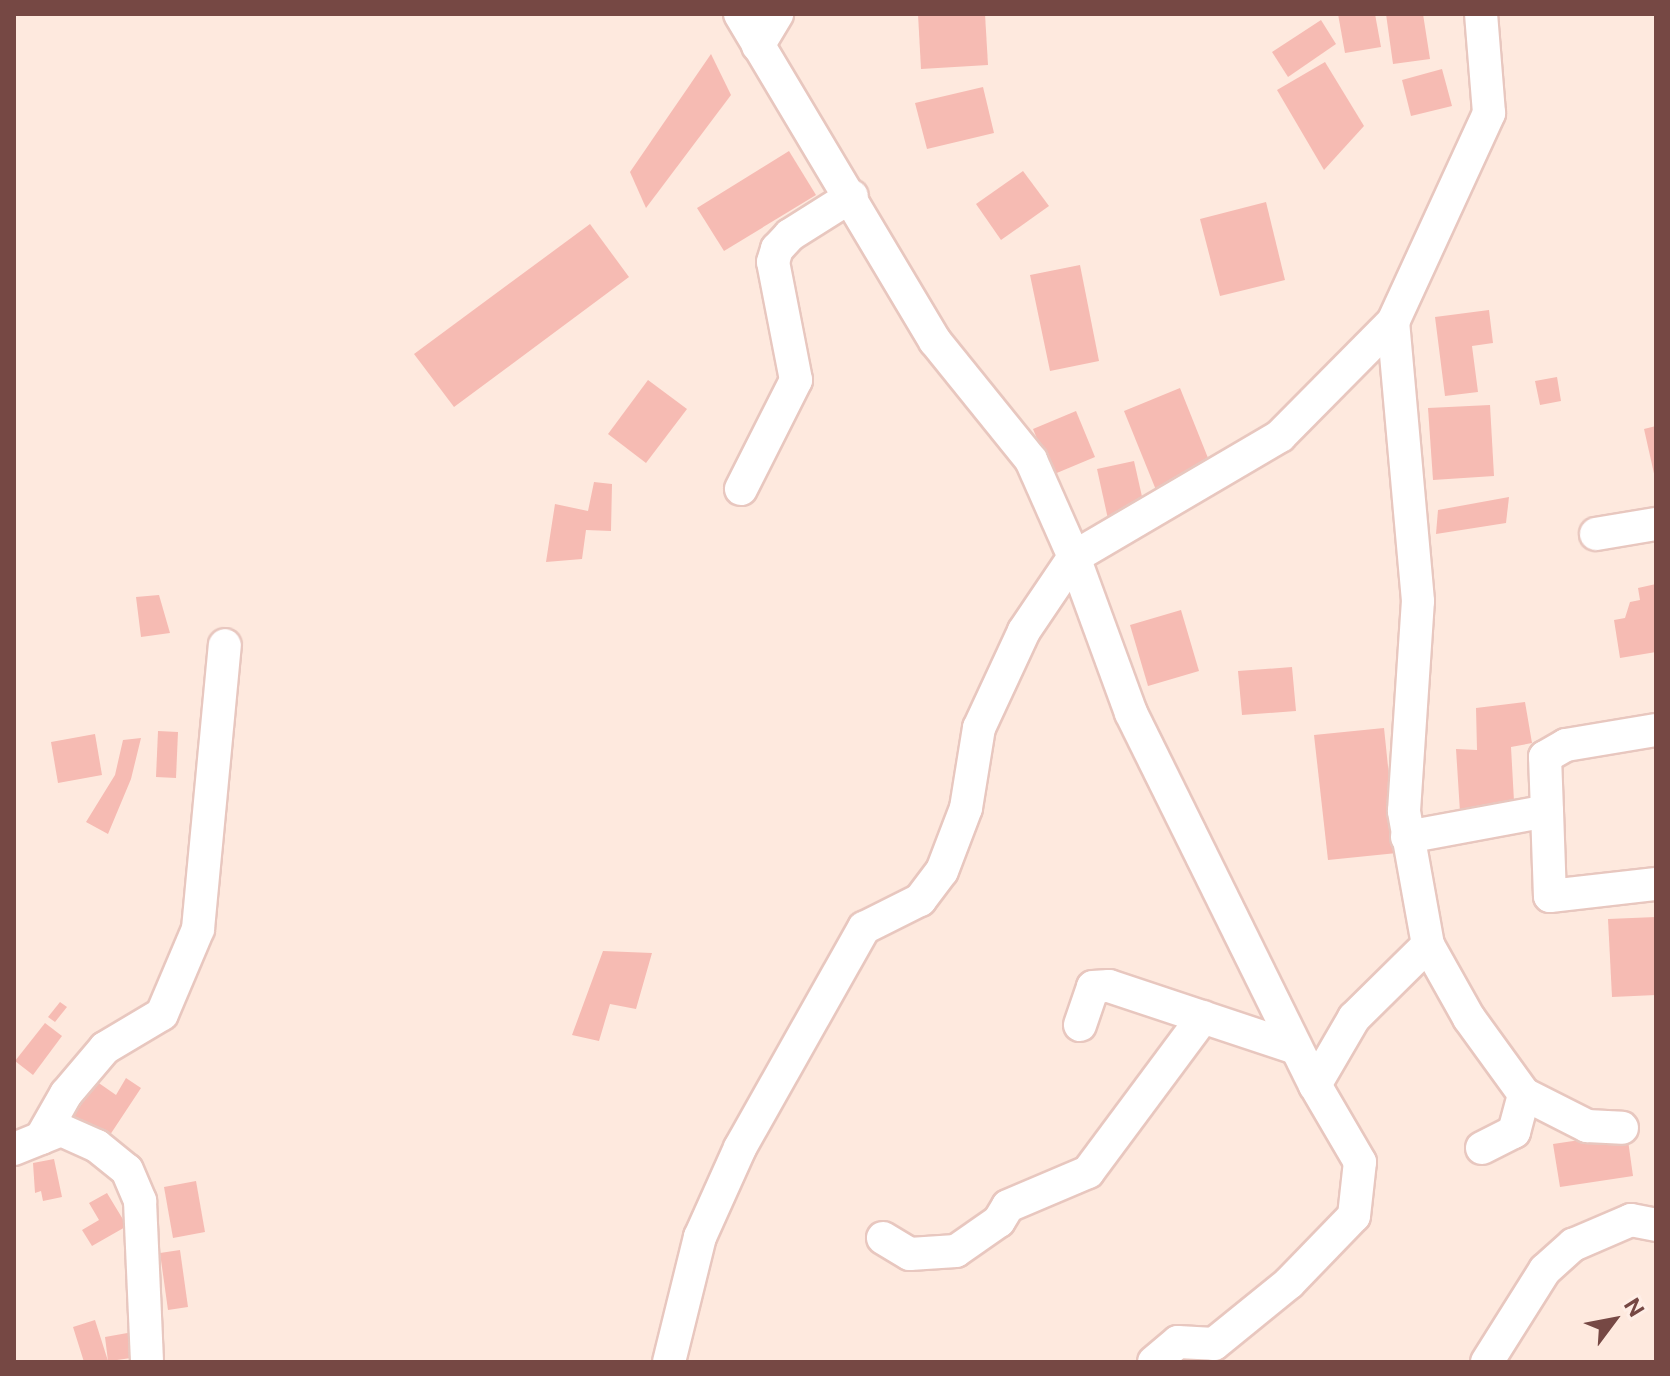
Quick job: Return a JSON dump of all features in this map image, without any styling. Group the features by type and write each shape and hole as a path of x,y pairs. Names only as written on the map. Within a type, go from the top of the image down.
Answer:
{"street":[{"path":"740,14 852,196 935,341 1031,460 1074,557 1131,713 1292,1047 1360,1162 1354,1216 1289,1283 1214,1344 1178,1342 1154,1362"},
{"path":"758,46 777,14"},
{"path":"669,1362 700,1237 740,1148 864,928 920,900 942,871 966,808 979,728 1024,631 1074,557 1280,436 1393,322 1489,113 1481,14"},
{"path":"741,489 796,380 773,262 777,249 790,235 852,196"},
{"path":"1393,322 1418,601 1407,837 1428,945 1469,1018 1524,1094 1587,1126 1622,1128"},
{"path":"1596,534 1656,524"},
{"path":"28,1144 105,1048 162,1014 198,929 225,645"},
{"path":"1656,730 1566,745 1545,757 1550,896 1656,884"},
{"path":"1407,837 1547,811"},
{"path":"1315,1085 1354,1018 1428,945"},
{"path":"1080,1025 1093,987 1134,990 1292,1047"},
{"path":"883,1238 910,1254 956,1251 999,1221 1008,1206 1088,1172 1203,1017"},
{"path":"1482,1148 1514,1132 1524,1094"},
{"path":"28,1144 61,1130 97,1146 127,1170 140,1201 147,1362"},
{"path":"1487,1362 1545,1270 1573,1245 1631,1220 1656,1225"}],"building":[{"path":"918,14 985,14 988,65 921,69"},
{"path":"1338,14 1375,14 1381,47 1345,53"},
{"path":"1386,14 1423,14 1430,59 1393,64"},
{"path":"1321,20 1336,44 1288,77 1272,52"},
{"path":"711,54 731,95 646,208 630,172"},
{"path":"1325,62 1364,126 1324,170 1277,90"},
{"path":"1442,69 1452,106 1411,116 1402,80"},
{"path":"983,87 994,133 927,149 915,103"},
{"path":"789,151 816,195 724,251 697,208"},
{"path":"1023,171 1049,206 1001,240 976,204"},
{"path":"1266,202 1285,280 1220,296 1200,219"},
{"path":"590,224 629,277 454,407 414,354"},
{"path":"1080,265 1099,361 1050,371 1030,275"},
{"path":"1489,310 1493,343 1472,346 1478,392 1445,396 1435,317"},
{"path":"1557,377 1561,401 1540,405 1535,381"},
{"path":"648,380 687,409 646,463 608,434"},
{"path":"1180,388 1212,468 1156,490 1124,411"},
{"path":"1490,405 1494,476 1433,480 1428,408"},
{"path":"1076,411 1095,457 1052,475 1033,429"},
{"path":"1656,426 1656,478 1655,478 1644,429"},
{"path":"1134,461 1145,510 1108,519 1097,469"},
{"path":"594,482 612,484 611,531 586,530 582,559 546,562 555,504 588,511"},
{"path":"1509,497 1506,523 1436,534 1438,510"},
{"path":"1656,584 1656,652 1620,658 1614,620 1625,618 1630,602 1640,600 1638,588"},
{"path":"159,595 170,633 141,637 136,597"},
{"path":"1181,610 1199,671 1148,686 1130,625"},
{"path":"1292,667 1296,711 1242,715 1238,671"},
{"path":"1525,702 1532,743 1511,747 1514,801 1460,812 1456,749 1477,750 1476,708"},
{"path":"1384,728 1397,853 1328,860 1314,735"},
{"path":"158,731 178,732 176,778 156,777"},
{"path":"95,734 102,775 58,783 51,742"},
{"path":"141,738 131,779 108,834 86,822 115,775 123,740"},
{"path":"1656,917 1656,995 1612,997 1608,919"},
{"path":"603,951 652,953 636,1009 610,1004 599,1041 572,1035"},
{"path":"60,1002 67,1007 55,1022 48,1017"},
{"path":"45,1023 62,1036 33,1075 15,1061"},
{"path":"126,1078 141,1088 104,1144 67,1119 93,1079 116,1095"},
{"path":"1627,1133 1633,1176 1560,1187 1553,1144"},
{"path":"54,1159 62,1197 43,1201 41,1191 35,1193 33,1163"},
{"path":"196,1181 205,1232 173,1238 164,1187"},
{"path":"107,1193 127,1226 92,1246 82,1230 99,1220 89,1203"},
{"path":"180,1250 188,1307 168,1310 160,1253"},
{"path":"95,1320 108,1361 105,1337 133,1332 138,1357 103,1362 84,1362 73,1327"}]}
